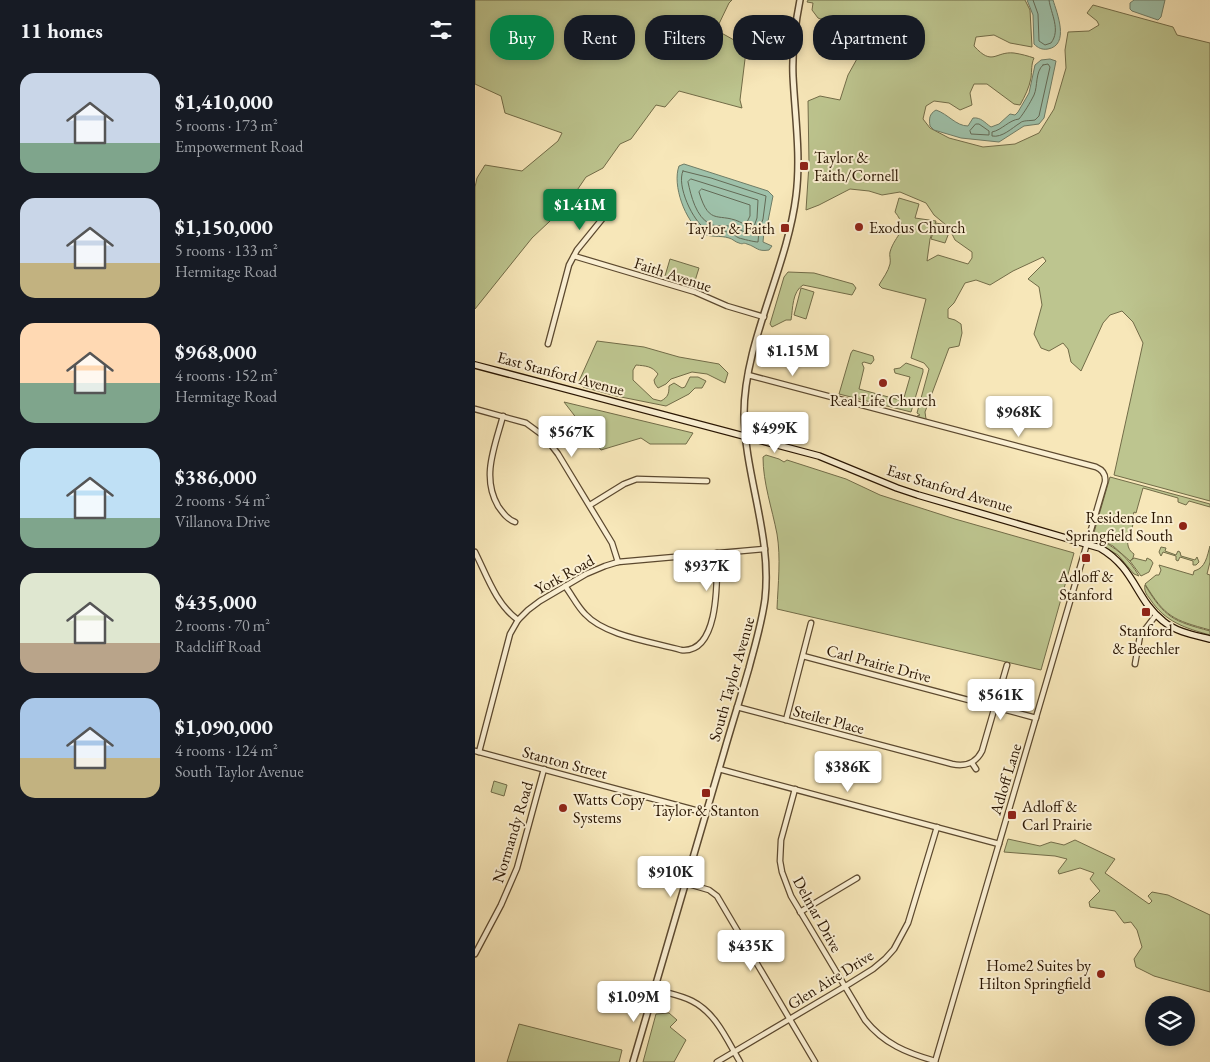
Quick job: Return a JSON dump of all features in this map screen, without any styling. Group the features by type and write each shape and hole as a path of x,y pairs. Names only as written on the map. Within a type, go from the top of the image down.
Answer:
{"main road":[{"name":"East Stanford Avenue","path":"475,365 819,456 918,495 1086,544 1109,553 1121,563 1156,615 1175,628 1210,639"}],"street":[{"name":"South Taylor Avenue","path":"633,1062 763,612 766,584 765,549 762,525 749,465 744,412 748,375 789,232 796,196 798,146 793,52 801,0"},
{"path":"548,344 573,256 603,218"},
{"name":"Faith Avenue","path":"573,256 695,292 727,306 764,317"},
{"name":"Adloff Lane","path":"748,375 1096,468 1105,475 1105,482 935,1062"},
{"path":"475,409 526,423 545,436 590,505 612,543 617,562"},
{"path":"503,416 491,463 490,481 497,503 505,515 515,522"},
{"path":"590,505 624,484 637,479 707,481"},
{"name":"York Road","path":"477,752 508,640 518,620 527,610 595,569 617,562 765,549"},
{"path":"475,552 500,602 506,611 518,620"},
{"path":"565,586 585,615 596,624 613,632 685,650 692,649 701,645 708,633 716,595 717,554"},
{"path":"1135,664 1140,636 1156,615"},
{"path":"787,720 811,623"},
{"name":"Carl Prairie Drive","path":"803,656 1036,718"},
{"path":"976,769 972,763 982,751 1007,665"},
{"name":"Steiler Place","path":"737,707 958,765 972,763"},
{"name":"Stanton Street","path":"477,752 706,813"},
{"name":"Normandy Road","path":"475,954 501,905 517,868 544,769"},
{"path":"719,769 999,844"},
{"name":"Delmar Drive","path":"795,789 781,840 780,861 786,885 800,912 865,1020 880,1037 899,1049 935,1062"},
{"name":"Glen Aire Drive","path":"717,1062 873,969 885,959 902,936 908,924 937,827"},
{"path":"800,912 857,878"},
{"path":"685,883 709,890 717,896 815,1062"},
{"path":"654,989 698,1004 716,1021 740,1062"}],"shaded area":[{"path":"475,0 732,0 723,15 645,15 645,60 723,60 723,34 733,39 733,60 745,60 740,100 742,108 679,91 665,107 656,105 631,139 620,144 603,168 586,177 567,205 532,238 475,309 475,187 477,178 485,165 522,171 558,141 562,133 505,113 501,96 475,84"},
{"path":"808,0 1025,0 1030,10 1032,47 1010,43 994,35 976,37 974,46 980,52 990,57 1014,53 1034,58 1029,85 1020,105 1014,104 987,84 974,84 970,93 972,105 960,110 949,103 934,101 926,106 923,119 930,128 949,138 983,147 1015,144 1039,133 1054,109 1066,68 1065,50 1068,32 1089,31 1099,25 1087,13 1093,5 1173,27 1177,35 1210,43 1210,501 1114,475 1143,343 1133,322 1122,311 1110,315 1103,323 1081,371 1071,362 1068,349 1063,343 1049,351 1041,348 1034,334 1042,305 1039,287 1028,279 1046,261 1043,257 1013,271 990,285 976,280 965,283 954,303 948,309 948,318 961,324 962,333 959,346 949,348 925,412 926,419 931,422 918,418 917,416 920,415 917,413 929,369 924,363 911,358 926,299 882,288 879,285 889,267 890,252 901,228 899,218 895,212 899,198 919,204 915,218 936,221 930,239 927,261 938,255 968,264 972,258 972,252 955,240 950,230 945,243 931,239 936,223 946,225 934,215 926,203 900,192 882,195 869,191 850,189 806,210 809,164 808,101 820,96 840,100 848,75 856,60 925,60 925,15 816,15 812,10 813,3 807,2"},
{"path":"670,259 699,268 694,284 665,276"},
{"path":"788,272 814,273 853,284 856,288 852,295 803,285 795,296 791,320 786,320 772,327 770,324 784,277"},
{"path":"801,288 814,292 806,319 794,315"},
{"path":"597,341 644,347 679,357 719,364 728,373 725,383 707,374 692,372 671,379 658,388 654,380 658,374 656,371 648,367 636,365 633,370 633,380 653,399 661,401 668,395 669,386 674,383 682,388 685,387 690,377 698,377 706,381 702,388 695,388 689,394 666,406 616,396 583,387 579,381"},
{"path":"853,350 873,356 874,360 871,364 862,363 864,368 859,389 903,401 910,377 895,373 894,369 900,368 906,363 923,369 911,412 839,394"},
{"path":"564,402 693,433 686,444 650,444 641,438 601,450"},
{"path":"766,455 784,462 787,460 846,479 880,495 955,519 1074,553 1041,670 777,609 779,552 777,534 764,476 763,457"},
{"path":"1110,477 1210,504 1210,507 1189,501 1186,505 1178,502 1178,498 1143,488 1136,513 1134,512 1131,532 1128,535 1128,547 1134,554 1130,561 1113,546 1093,536"},
{"path":"1096,539 1110,545 1121,554 1139,576 1134,574 1118,555 1096,542"},
{"path":"1210,546 1210,562 1207,574 1210,575 1210,630 1171,616 1158,604 1145,584 1156,575 1159,575 1161,570 1159,565 1193,575 1194,571 1204,564"},
{"path":"1161,547 1166,548 1165,551 1176,555 1178,551 1181,556 1195,560 1197,557 1199,562 1193,565 1193,561 1180,557 1178,561 1176,556 1163,552 1161,556 1159,552"},
{"path":"1134,558 1146,561 1147,558 1151,560 1153,563 1149,572 1141,576 1130,561"},
{"path":"1145,585 1158,605 1171,617 1210,631 1210,635 1184,627 1169,619 1147,596"},
{"path":"494,781 507,785 504,796 491,792"},
{"path":"1008,839 1040,846 1051,842 1064,845 1075,840 1115,859 1105,873 1149,904 1152,901 1148,896 1152,892 1168,895 1210,915 1210,992 1154,976 1136,967 1134,959 1142,947 1137,930 1131,922 1124,923 1115,911 1090,907 1089,902 1100,891 1090,879 1094,873 1080,868 1059,874 1058,871 1067,859 1055,856 1004,852"},
{"path":"669,1013 677,1020 670,1027 686,1040 674,1062 643,1062 656,1014"},
{"path":"519,1024 622,1050 619,1062 507,1062"}],"water":[{"path":"1027,0 1053,0 1060,28 1059,41 1055,46 1044,49 1034,44 1033,15"},
{"path":"1134,0 1165,0 1161,17 1158,20 1132,11 1130,3"},
{"path":"1050,59 1056,61 1044,118 1039,124 1024,126 999,142 961,138 934,130 930,126 930,117 936,110 956,122 968,126 973,118 981,119 991,127 999,124 1010,114 1015,115 1018,112 1029,93 1035,65 1041,60"},
{"path":"684,164 768,191 773,196 763,242 772,246 769,250 759,250 726,237 705,235 696,227 685,212 677,183 679,166"}],"place":[{"name":"Taylor & Faith/Cornell","path":"804,166"},
{"name":"Exodus Church","path":"859,227"},
{"name":"Taylor & Faith","path":"785,228"},
{"name":"Real Life Church","path":"883,383"},
{"name":"Residence Inn Springfield South","path":"1183,526"},
{"name":"Adloff & Stanford","path":"1086,558"},
{"name":"Stanford & Beechler","path":"1146,612"},
{"name":"Taylor & Stanton","path":"706,793"},
{"name":"Watts Copy Systems","path":"563,808"},
{"name":"Adloff & Carl Prairie","path":"1012,815"},
{"name":"Home2 Suites by Hilton Springfield","path":"1101,974"}]}
